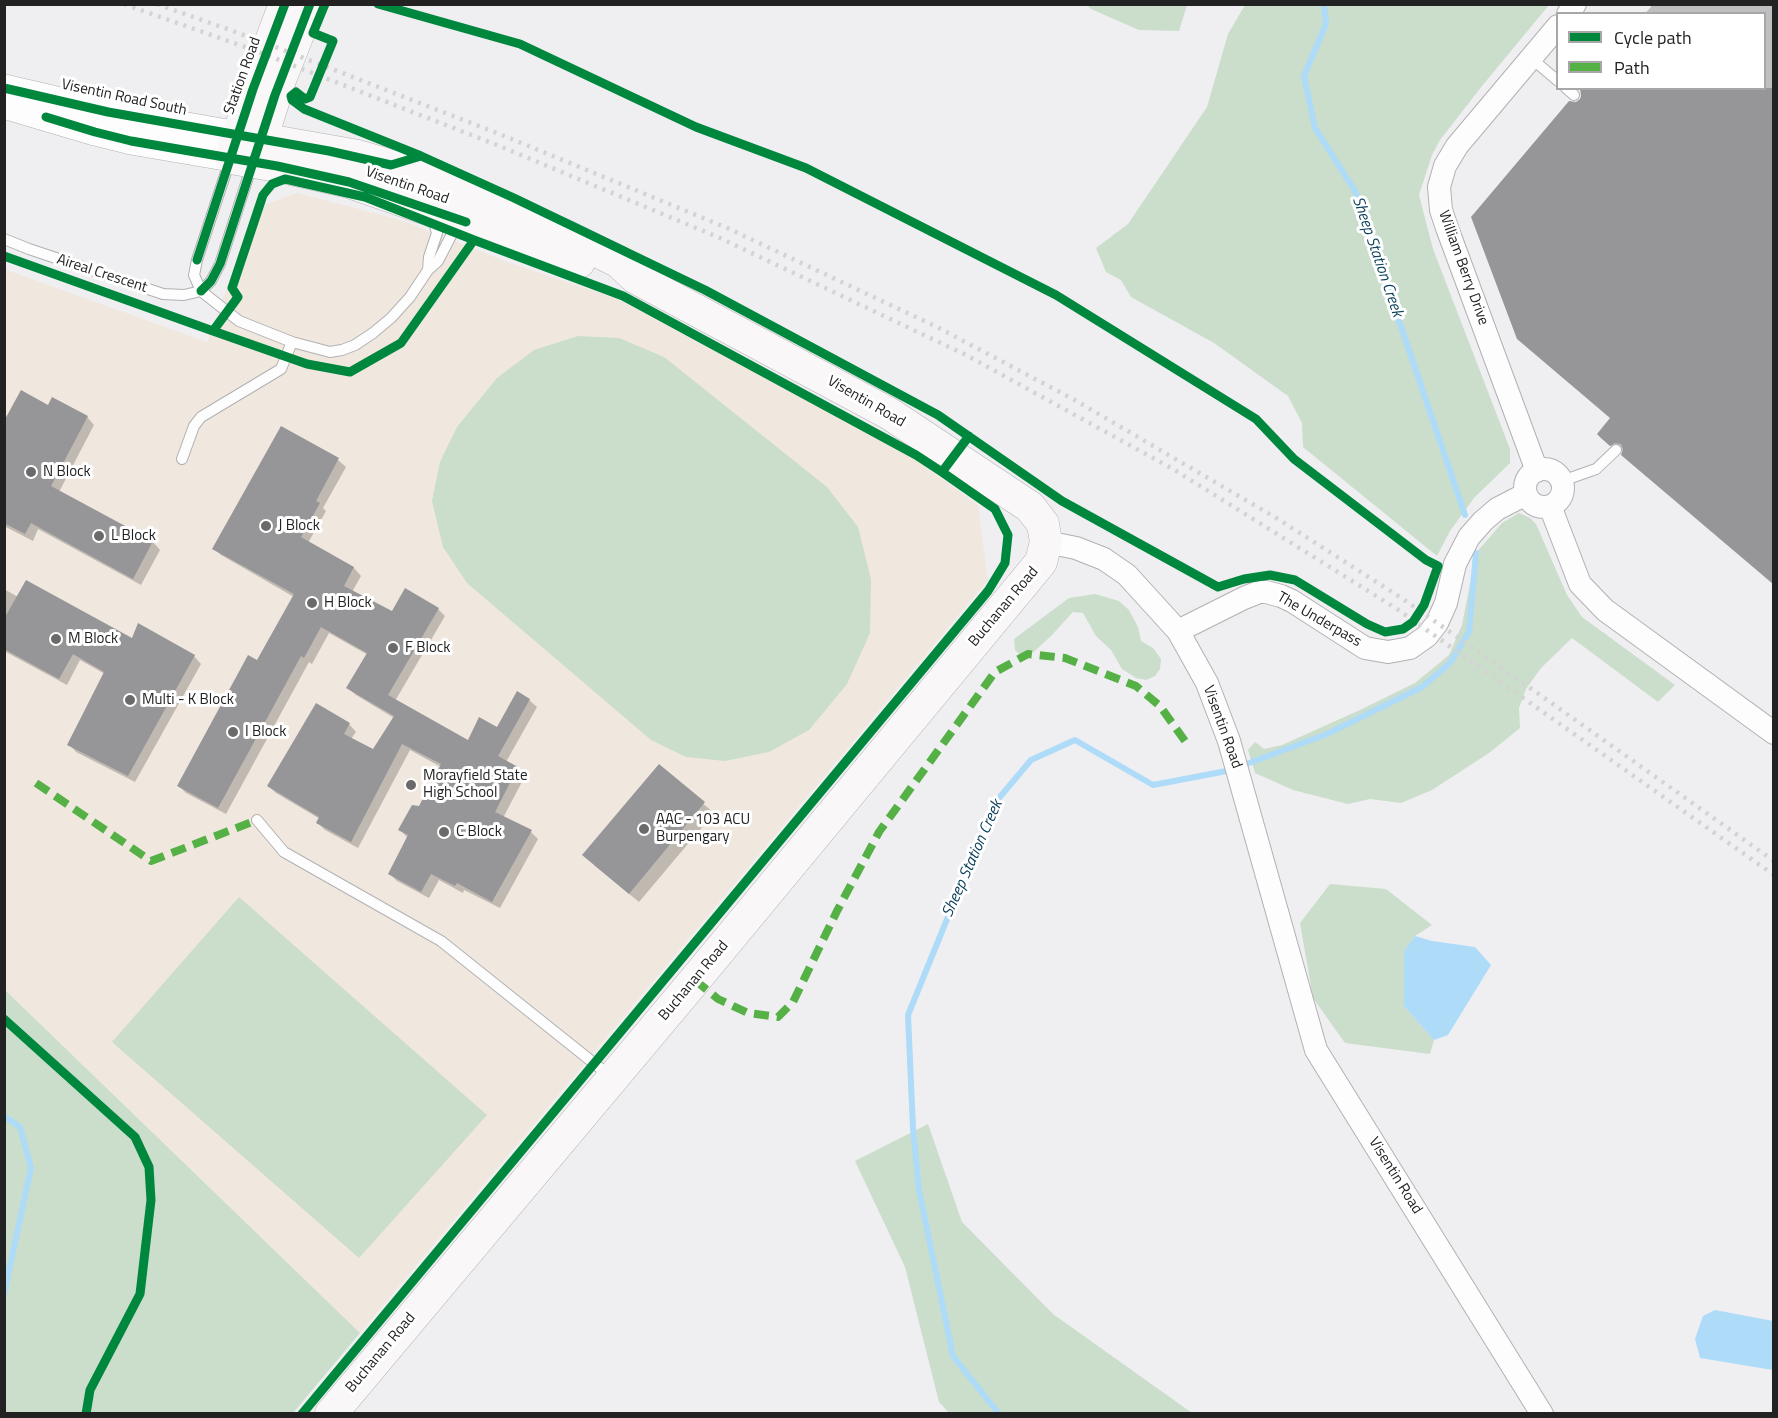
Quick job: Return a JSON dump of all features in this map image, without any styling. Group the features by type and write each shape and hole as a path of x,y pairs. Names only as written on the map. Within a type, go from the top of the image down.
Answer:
{"main road":[{"name":"Station Road","path":"246,149 253,89 285,4"},
{"path":"246,149 281,77 310,4"},
{"name":"Visentin Road","path":"246,149 429,209 612,274 636,278"},
{"name":"Visentin Road","path":"246,149 358,156 423,176 476,196 619,262 636,278 890,414 1030,507 1043,524 1046,542"},
{"name":"Buchanan Road","path":"331,1413 1041,562 1046,542"}],"street":[{"name":"William Berry Drive","path":"1537,471 1447,228 1439,197 1441,177 1450,157 1556,27"},
{"name":"Visentin Road South","path":"4,88 108,112 246,149"},
{"path":"4,105 104,135 246,149"},
{"path":"1543,469 1554,472 1562,482 1563,487 1559,499 1550,506 1538,506 1526,494 1526,482 1532,473 1537,471 1543,469"},
{"name":"The Underpass","path":"1178,631 1244,598 1259,592 1266,592 1292,601 1365,648 1388,652 1410,648 1427,636 1437,623 1446,603 1455,564 1469,537 1497,509 1526,494"},
{"path":"1550,506 1581,584 1605,610 1773,733"},
{"name":"Visentin Road","path":"1046,542 1104,559 1127,575 1178,631 1207,683 1229,741 1316,1050 1542,1413"}],"lane":[{"path":"1531,58 1556,80"},
{"path":"201,291 211,281 220,264 246,149"},
{"path":"246,149 197,260 194,275 201,291 239,321 291,342 330,352 355,345 373,333 391,318 410,297 428,270 438,261 453,232 466,222"},
{"path":"428,270 429,257 437,233 429,209"},
{"name":"Aireal Crescent","path":"4,239 163,294 184,295 201,291"},
{"path":"182,459 194,426 201,417 280,369 291,342"},
{"path":"1562,482 1596,469 1616,450"},
{"path":"257,820 284,852 441,941 612,1078"}],"shaded area":[{"name":"Morayfield State High School","path":"297,193 401,220 513,264 618,299 911,456 978,505 988,580 360,1333 5,990 4,269 207,342 256,208"}],"green space":[{"path":"1087,5 1187,5 1179,31 1139,30 1091,9"},
{"path":"1245,5 1549,5 1440,140 1432,155 1419,195 1433,249 1510,449 1510,463 1474,498 1450,531 1437,556 1303,447 1302,423 1288,396 1214,343 1131,297 1121,280 1106,272 1096,248 1128,224 1207,107 1228,34"},
{"path":"578,336 619,338 664,357 827,487 858,527 871,579 870,633 847,684 809,730 769,752 725,761 686,757 651,740 467,583 443,547 432,501 440,462 457,427 497,378 534,350"},
{"path":"1519,513 1536,524 1567,595 1582,617 1675,685 1658,702 1572,638 1541,668 1526,689 1519,708 1520,728 1489,753 1432,790 1401,803 1370,799 1348,804 1293,790 1255,773 1248,750 1255,742 1264,749 1282,745 1415,683 1449,655 1462,625 1476,553 1502,523"},
{"path":"1095,594 1119,601 1129,610 1138,627 1141,641 1153,648 1161,659 1160,669 1155,676 1146,680 1136,678 1122,669 1111,650 1096,636 1083,613 1073,612 1028,657 1015,650 1014,639 1069,598"},
{"path":"1330,884 1386,889 1432,925 1415,936 1404,951 1404,1006 1434,1040 1430,1054 1345,1043 1313,998 1300,923"},
{"path":"239,897 487,1115 359,1258 112,1042"},
{"path":"5,990 360,1333 293,1413 5,1413"},
{"path":"928,1124 962,1222 1053,1314 1192,1413 950,1414 939,1402 905,1267 855,1161"}],"water":[{"path":"1415,936 1432,941 1475,947 1491,965 1448,1035 1434,1040 1404,1006 1404,951"},
{"path":"1715,1310 1773,1321 1773,1370 1700,1358 1695,1339 1703,1316"}],"building":[{"path":"1766,88 1773,88 1773,584 1621,455 1623,449 1621,444 1615,443 1610,446 1602,439 1597,434 1610,418 1517,339 1471,217 1569,101 1576,102 1581,96 1580,90 1766,90"},
{"path":"21,390 48,405 52,397 88,416 51,486 153,541 133,579 31,523 25,534 4,523 4,421"},
{"path":"281,426 339,458 316,501 320,503 301,537 354,567 344,586 392,611 405,588 439,608 388,695 468,740 479,717 497,727 517,691 530,699 498,756 518,767 495,812 532,830 492,902 457,883 455,886 431,874 421,892 388,874 408,835 398,830 412,805 419,806 441,764 402,744 351,842 316,823 319,817 267,786 316,703 350,723 344,734 373,749 394,716 346,688 367,653 321,627 304,658 301,656 218,808 177,786 248,655 257,660 294,594 212,549"},
{"path":"26,580 132,638 138,623 195,655 128,776 67,745 104,672 73,654 59,679 4,649 4,619"},
{"name":"AAC - 103 ACU Burpengary","path":"659,764 705,802 629,894 582,855"}],"waterway":[{"name":"Sheep Station Creek","path":"1324,4 1326,24 1304,76 1315,128 1355,191 1465,515"},
{"name":"Sheep Station Creek","path":"1241,766 1327,734 1422,687 1450,663 1469,632 1476,553"},
{"name":"Sheep Station Creek","path":"999,1414 953,1356 919,1190 913,1128 908,1015 994,804 1031,760 1075,740 1153,785 1232,770"},
{"path":"4,1116 20,1127 31,1168 4,1294"}],"railway":[{"path":"124,4 251,49 497,145 720,238 966,355 1173,469 1397,609 1774,875"},
{"path":"157,4 255,39 502,135 725,227 935,326 1073,399 1278,519 1403,599 1774,861"}],"marked path":[{"path":"695,980 718,999 748,1013 778,1017 793,1002 837,911 879,832 995,672 1028,654 1065,658 1136,686 1160,706 1185,741"},
{"path":"36,783 151,861 257,820"}],"cycle path":[{"path":"197,260 253,89 285,4"},
{"path":"201,291 211,281 220,264 275,95 310,4"},
{"path":"325,4 313,33 333,41 310,97 305,99 296,92 291,96 292,100 304,109 421,156 705,290 938,415 1062,501 1218,587 1244,579 1270,575 1295,580 1367,624 1385,632 1403,629 1413,622 1424,605 1438,566 1426,560 1294,459 1256,419 1056,295 806,168 696,127 520,44 378,4"},
{"path":"4,88 108,112 329,151 391,165 421,156"},
{"path":"46,117 131,141 277,166 349,182 466,222"},
{"path":"4,256 213,331 238,297 232,288 263,195 272,184 285,179 365,197 474,240"},
{"path":"213,331 307,364 350,372 401,343 474,240 623,296 916,455 942,472"},
{"path":"302,1414 988,591 1005,563 1008,535 995,509 942,472 969,436"},
{"path":"4,1019 135,1137 149,1167 151,1200 140,1294 90,1390 86,1414"}],"place":[{"name":"N Block","path":"31,472"},
{"name":"J Block","path":"266,526"},
{"name":"L Block","path":"99,536"},
{"name":"H Block","path":"312,603"},
{"name":"M Block","path":"56,639"},
{"name":"F Block","path":"393,648"},
{"name":"Multi - K Block","path":"130,700"},
{"name":"I Block","path":"233,732"},
{"name":"Morayfield State High School","path":"411,785"},
{"name":"AAC - 103 ACU Burpengary","path":"644,829"},
{"name":"C Block","path":"444,832"}]}
